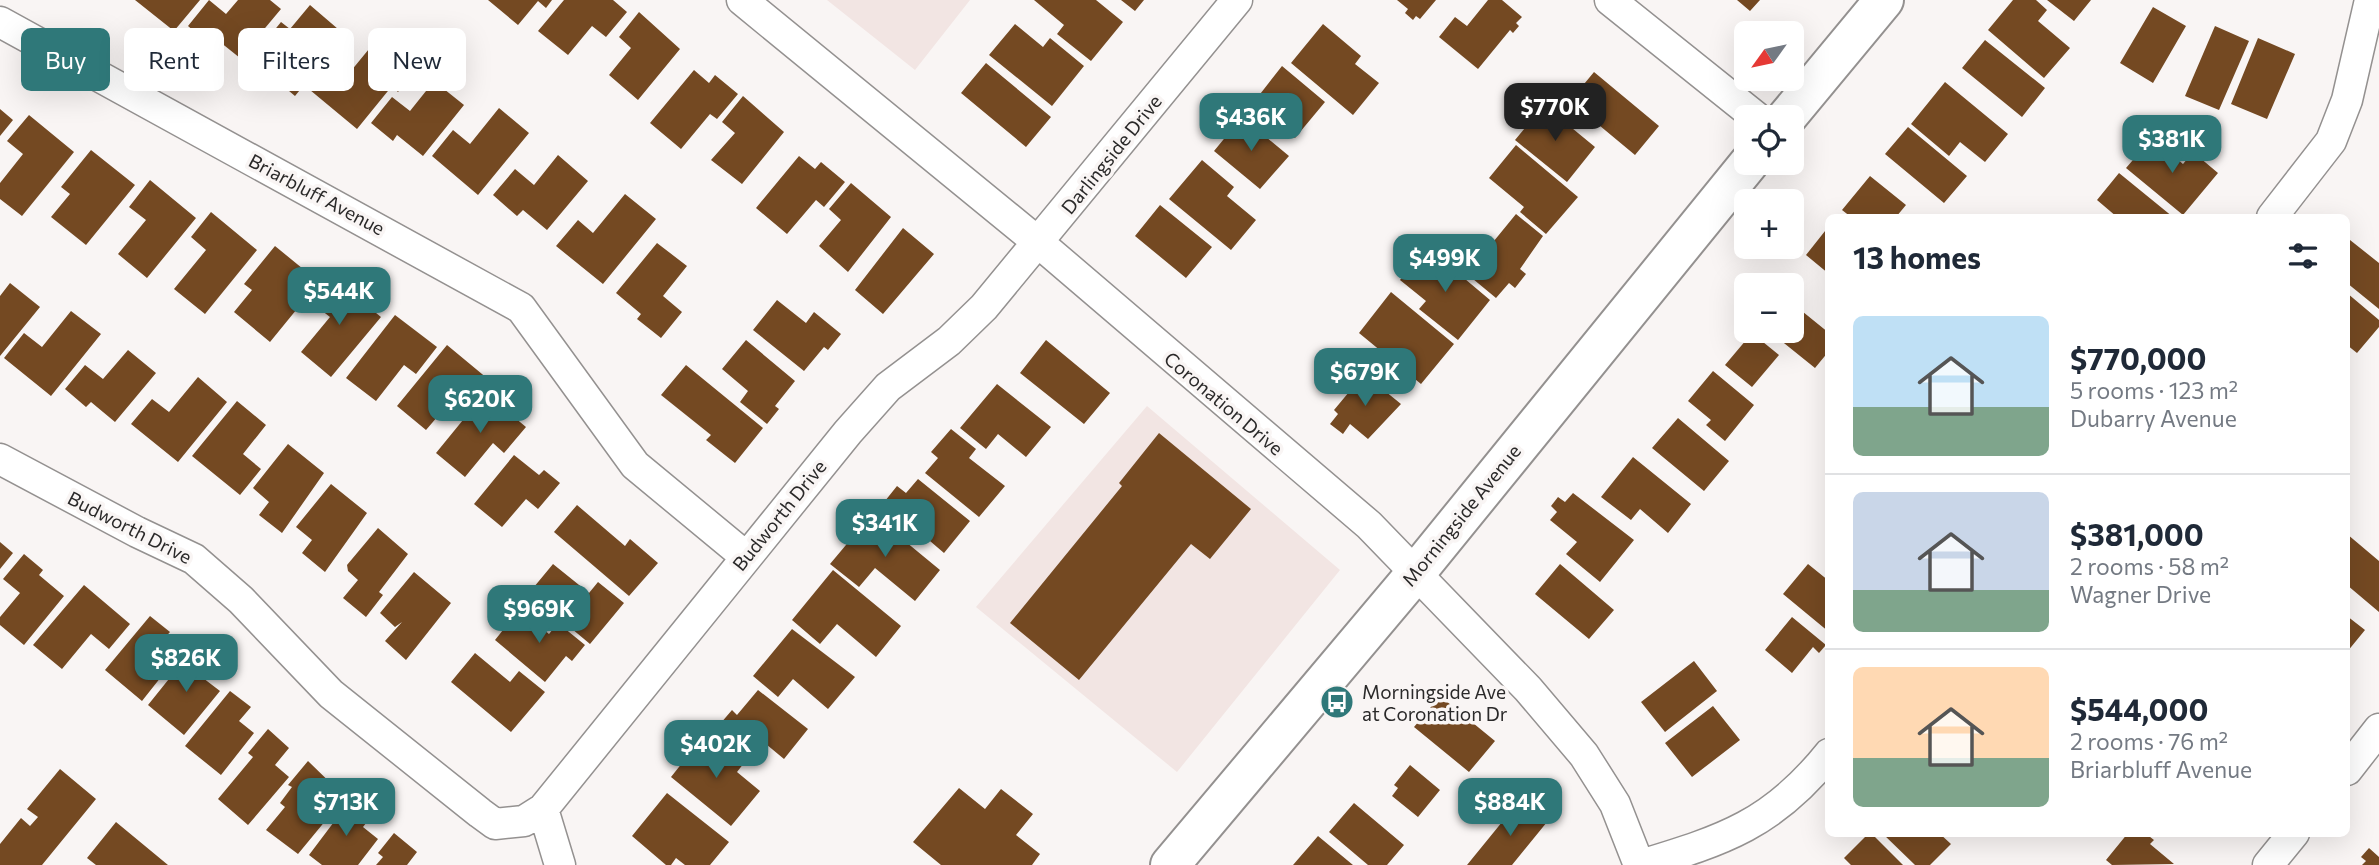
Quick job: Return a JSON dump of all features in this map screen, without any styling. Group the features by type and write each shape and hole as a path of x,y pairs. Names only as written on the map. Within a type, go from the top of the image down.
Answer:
{"main road":[{"path":"1797,105 1884,0"},
{"name":"Morningside Avenue","path":"1170,865 1415,574 1739,175"}],"street":[{"name":"Coronation Drive","path":"742,0 1039,243 1369,525 1528,689 1584,755 1615,804 1640,865"},
{"name":"Darlingside Drive","path":"1039,243 1237,0"},
{"path":"1610,0 1741,105"},
{"path":"2274,214 2331,141 2347,100 2370,0"},
{"name":"Briarbluff Avenue","path":"0,22 522,308 635,465 746,556"},
{"name":"Budworth Drive","path":"0,459 137,532 194,559 241,600 331,694 495,824 524,821 543,809 746,556 888,387 949,341 984,307 1039,243"},
{"path":"1640,865 1706,845 1760,819 1789,798 1825,758"},
{"path":"543,809 560,865"},
{"path":"2268,865 2291,837"}],"shaded area":[{"path":"827,0 970,0 915,70"},
{"path":"1147,406 1340,570 1177,772 976,607"}],"building":[{"path":"135,0 200,0 177,28 170,28"},
{"path":"209,0 226,14 238,0 270,0 281,9 265,28 238,28 238,56 224,45 224,28 188,26"},
{"path":"488,0 552,0 546,8 538,1 518,25"},
{"path":"564,0 613,0 627,12 606,37 592,26 568,55 538,31"},
{"path":"1034,0 1096,0 1123,22 1091,61 1057,34 1064,25"},
{"path":"1121,0 1144,0 1135,11"},
{"path":"1397,0 1436,0 1420,19 1416,16 1413,20 1405,13 1408,9"},
{"path":"1488,0 1502,0 1522,17 1516,23 1519,26 1513,33 1510,30 1478,69 1439,37 1455,17 1467,26"},
{"path":"1737,0 1760,0 1750,11"},
{"path":"2013,0 2036,0 2047,10 2038,21 2070,48 2044,78 1988,30"},
{"path":"2047,0 2091,0 2074,21"},
{"path":"310,5 337,28 291,28"},
{"path":"2153,7 2186,26 2153,83 2120,63"},
{"path":"639,12 680,49 638,100 609,75 631,48 619,37"},
{"path":"281,22 289,28 276,28"},
{"path":"1015,24 1043,47 1050,38 1084,66 1052,106 989,55"},
{"path":"1323,24 1361,56 1355,64 1379,83 1353,115 1291,63"},
{"path":"2215,26 2249,41 2219,110 2185,96"},
{"path":"2258,38 2295,54 2267,119 2231,104"},
{"path":"1985,40 2045,88 2022,117 1962,68"},
{"path":"368,50 368,91 388,91 357,129 311,91 354,91 354,67"},
{"path":"986,63 1051,117 1026,147 961,93"},
{"path":"1282,66 1325,102 1295,138 1267,113 1270,109 1257,98"},
{"path":"694,70 709,83 715,75 738,94 717,119 710,114 681,149 650,123"},
{"path":"1594,72 1659,126 1635,155 1570,101"},
{"path":"1945,82 2008,134 1985,162 1960,142 1949,156 1911,124"},
{"path":"426,91 446,91 464,105 423,156 397,135 393,141 371,123 392,97 410,111"},
{"path":"743,96 784,132 742,184 711,160 735,133 722,122"},
{"path":"1544,105 1595,147 1567,182 1515,140"},
{"path":"499,108 529,133 478,195 432,156 453,130 470,144"},
{"path":"0,109 13,120 0,136"},
{"path":"29,115 74,152 22,216 0,199 0,183 23,154 7,141"},
{"path":"1242,117 1289,156 1260,189 1214,151"},
{"path":"1908,127 1967,176 1944,203 1885,154"},
{"path":"2152,138 2183,164 2193,152 2218,173 2182,214 2126,168"},
{"path":"1516,145 1578,197 1546,234 1520,212 1524,207 1489,178"},
{"path":"91,150 135,185 86,245 51,217 70,194 61,187"},
{"path":"558,155 588,181 547,230 523,210 517,216 493,195 515,169 534,185"},
{"path":"799,156 815,169 821,162 845,182 824,207 816,200 787,234 756,208"},
{"path":"1202,160 1234,187 1227,196 1256,220 1231,250 1169,199"},
{"path":"2119,173 2169,214 2113,214 2097,200"},
{"path":"1870,176 1906,205 1898,214 1847,214 1842,210"},
{"path":"150,180 196,218 147,278 118,254 146,220 129,207"},
{"path":"851,183 891,217 848,272 819,246 841,220 829,209"},
{"path":"625,194 656,219 603,284 556,246 578,220 593,233"},
{"path":"1160,205 1212,247 1186,278 1135,236"},
{"path":"211,212 257,250 205,314 174,289 206,250 191,237"},
{"path":"1516,214 1543,236 1520,269 1526,274 1515,288 1509,283 1496,298 1467,274"},
{"path":"903,228 934,254 883,314 855,290"},
{"path":"1825,231 1825,271 1806,255"},
{"path":"2350,240 2379,263 2379,309 2350,285"},
{"path":"657,243 687,266 663,296 682,312 661,338 637,319 641,314 616,293"},
{"path":"275,246 319,282 270,342 234,312 252,290 244,284"},
{"path":"1427,247 1490,300 1458,340 1419,309 1426,301 1400,280"},
{"path":"333,278 381,317 331,377 301,352 330,317 312,303"},
{"path":"10,283 40,307 0,356 0,296"},
{"path":"1391,292 1454,344 1421,384 1359,333"},
{"path":"2350,296 2379,320 2379,327 2357,353 2350,347"},
{"path":"777,300 806,323 814,312 841,334 828,350 824,347 804,371 753,330"},
{"path":"71,311 101,334 51,396 4,358 24,333 42,347"},
{"path":"1804,313 1825,330 1825,356 1815,368 1784,343 1804,343"},
{"path":"395,315 437,347 416,374 404,365 376,401 346,378"},
{"path":"746,340 795,381 775,406 779,409 767,424 740,402 748,391 722,369"},
{"path":"1046,340 1110,393 1084,424 1020,373"},
{"path":"1744,343 1764,343 1779,355 1752,387 1725,365"},
{"path":"447,345 488,379 467,404 456,395 426,430 397,406"},
{"path":"128,350 156,373 115,422 91,402 86,407 65,389 85,365 103,379"},
{"path":"686,365 763,428 735,463 706,440 711,435 661,395"},
{"path":"1713,371 1754,405 1725,441 1706,425 1711,420 1688,401"},
{"path":"1364,374 1401,404 1368,439 1350,424 1343,434 1330,424 1338,414 1334,410"},
{"path":"198,377 227,402 178,462 131,424 152,399 169,412"},
{"path":"997,384 1051,427 1026,457 998,434 986,449 960,428"},
{"path":"485,393 526,427 504,453 493,443 465,477 436,453"},
{"path":"237,401 266,425 243,454 261,469 240,495 192,456"},
{"path":"1678,418 1729,461 1704,491 1652,448"},
{"path":"951,429 976,449 969,458 1005,486 979,517 925,473 938,458 931,452"},
{"path":"1159,433 1251,509 1210,559 1191,544 1079,680 1010,623 1122,486 1119,483"},
{"path":"288,444 324,473 282,533 259,515 269,502 253,488"},
{"path":"514,455 539,475 544,470 560,483 538,509 526,499 502,527 474,504"},
{"path":"1633,457 1691,504 1668,533 1640,509 1631,520 1601,497"},
{"path":"918,479 970,521 944,553 909,523 902,531 877,511 897,486 906,493"},
{"path":"331,484 367,513 325,572 302,553 312,540 296,527"},
{"path":"1573,493 1634,540 1600,582 1566,554 1577,542 1550,520 1557,512 1551,506 1558,497 1565,502"},
{"path":"577,505 625,546 630,539 658,563 629,596 554,532"},
{"path":"872,514 940,570 915,601 875,568 859,587 830,564"},
{"path":"378,528 408,554 379,592 383,595 366,617 343,598 358,580 348,571 347,565"},
{"path":"2350,537 2379,561 2379,612 2350,588"},
{"path":"0,542 13,553 0,569"},
{"path":"24,554 43,570 39,575 64,596 24,645 0,625 0,617 20,593 3,579"},
{"path":"553,564 589,593 598,582 624,603 590,644 529,593"},
{"path":"1560,564 1614,610 1589,639 1535,594"},
{"path":"1808,564 1825,578 1825,629 1783,594"},
{"path":"833,570 901,626 876,657 837,624 820,644 792,620"},
{"path":"414,572 451,603 406,660 385,641 402,622 395,627 380,613"},
{"path":"84,585 130,624 109,649 91,634 62,669 33,645"},
{"path":"519,610 549,634 558,623 585,645 572,661 566,656 545,682 495,640"},
{"path":"150,616 170,632 159,644 176,658 142,701 105,670"},
{"path":"1792,617 1825,644 1819,653 1813,647 1792,673 1765,650"},
{"path":"2350,618 2365,630 2350,648"},
{"path":"792,629 855,677 828,709 793,679 778,697 753,676"},
{"path":"193,649 213,666 203,678 220,691 184,735 148,705"},
{"path":"475,653 510,682 519,671 545,692 511,732 451,682"},
{"path":"1694,661 1717,691 1665,732 1641,702"},
{"path":"758,690 808,729 784,759 755,735 740,753 714,731 732,710 737,715"},
{"path":"230,691 251,707 239,721 254,733 221,775 185,746"},
{"path":"1440,696 1495,741 1469,772 1414,727"},
{"path":"1713,706 1740,740 1692,777 1665,743"},
{"path":"268,729 289,748 275,765 289,777 248,825 218,799 253,757 248,753"},
{"path":"706,733 744,763 737,772 760,791 731,826 671,777"},
{"path":"308,761 345,797 298,854 266,830 285,807 280,803 292,787 288,785"},
{"path":"1410,765 1440,790 1418,817 1392,796 1398,788 1394,785"},
{"path":"60,769 96,799 42,865 0,865 0,844 21,818 30,826 38,817 27,809"},
{"path":"959,788 985,809 1001,789 1033,814 1016,835 1040,854 1032,865 941,865 913,842"},
{"path":"667,793 729,842 710,865 685,865 676,858 671,865 666,865 632,836"},
{"path":"352,798 373,814 363,827 378,839 358,865 322,865 309,855"},
{"path":"1520,800 1547,822 1512,865 1467,865"},
{"path":"1354,803 1404,845 1387,865 1368,865 1329,832"},
{"path":"116,822 168,865 96,865 87,858"},
{"path":"394,833 417,852 407,865 376,865 383,857 378,853"},
{"path":"1318,836 1353,865 1293,865"},
{"path":"1865,837 1875,837 1903,865 1851,865 1844,858"},
{"path":"1886,837 1943,837 1951,844 1930,865 1915,865"},
{"path":"2125,837 2150,837 2154,840 2150,844 2174,864 2112,865 2106,860"},
{"path":"2369,848 2379,857 2379,865 2362,865 2366,861 2361,857"}],"place":[{"name":"Morningside Ave at Coronation Dr","path":"1337,702"}]}
